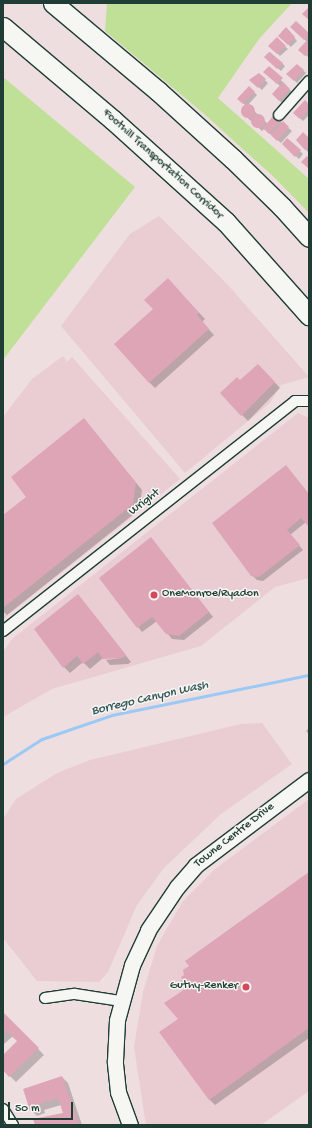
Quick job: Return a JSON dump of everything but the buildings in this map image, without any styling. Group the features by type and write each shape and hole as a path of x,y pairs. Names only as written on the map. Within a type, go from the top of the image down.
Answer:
{"highway":[{"path":"53,3 158,91 309,231"},
{"name":"Foothill Transportation Corridor","path":"3,27 113,120 226,222 309,315"},
{"path":"282,207 309,237"}],"street":[{"path":"279,115 309,81"},
{"name":"Wright","path":"3,631 295,401 307,400"},
{"name":"Towne Centre Drive","path":"130,1125 118,1092 115,1061 117,1020 132,965 148,930 177,887 196,865 309,780"},
{"path":"45,998 75,994 121,1001"},
{"path":"3,1109 9,1123"}],"shaded area":[{"path":"159,216 227,284 309,377 281,385 270,403 185,473 61,326 130,234"},
{"path":"63,356 67,362 72,357 180,479 3,619 3,417 32,379"},
{"path":"298,413 309,418 309,578 275,587 201,646 52,689 3,717 3,652 12,639"},
{"path":"262,723 292,764 221,814 164,868 137,905 108,972 99,982 37,981 3,938 3,819 16,799 57,773 90,760 241,724"},
{"path":"309,799 309,1091 261,1125 146,1125 134,1047 143,992 157,946 183,901 215,869"}],"green space":[{"path":"107,3 292,3 259,39 218,98 309,179 309,213 276,179 203,113 105,31"},
{"path":"3,77 135,187 3,360"}],"waterway":[{"name":"Borrego Canyon Wash","path":"3,764 42,739 112,715 309,675"}],"place":[{"name":"OneMonroe/Ryadon","path":"154,595"},
{"name":"Guthy-Renker","path":"246,987"}]}
